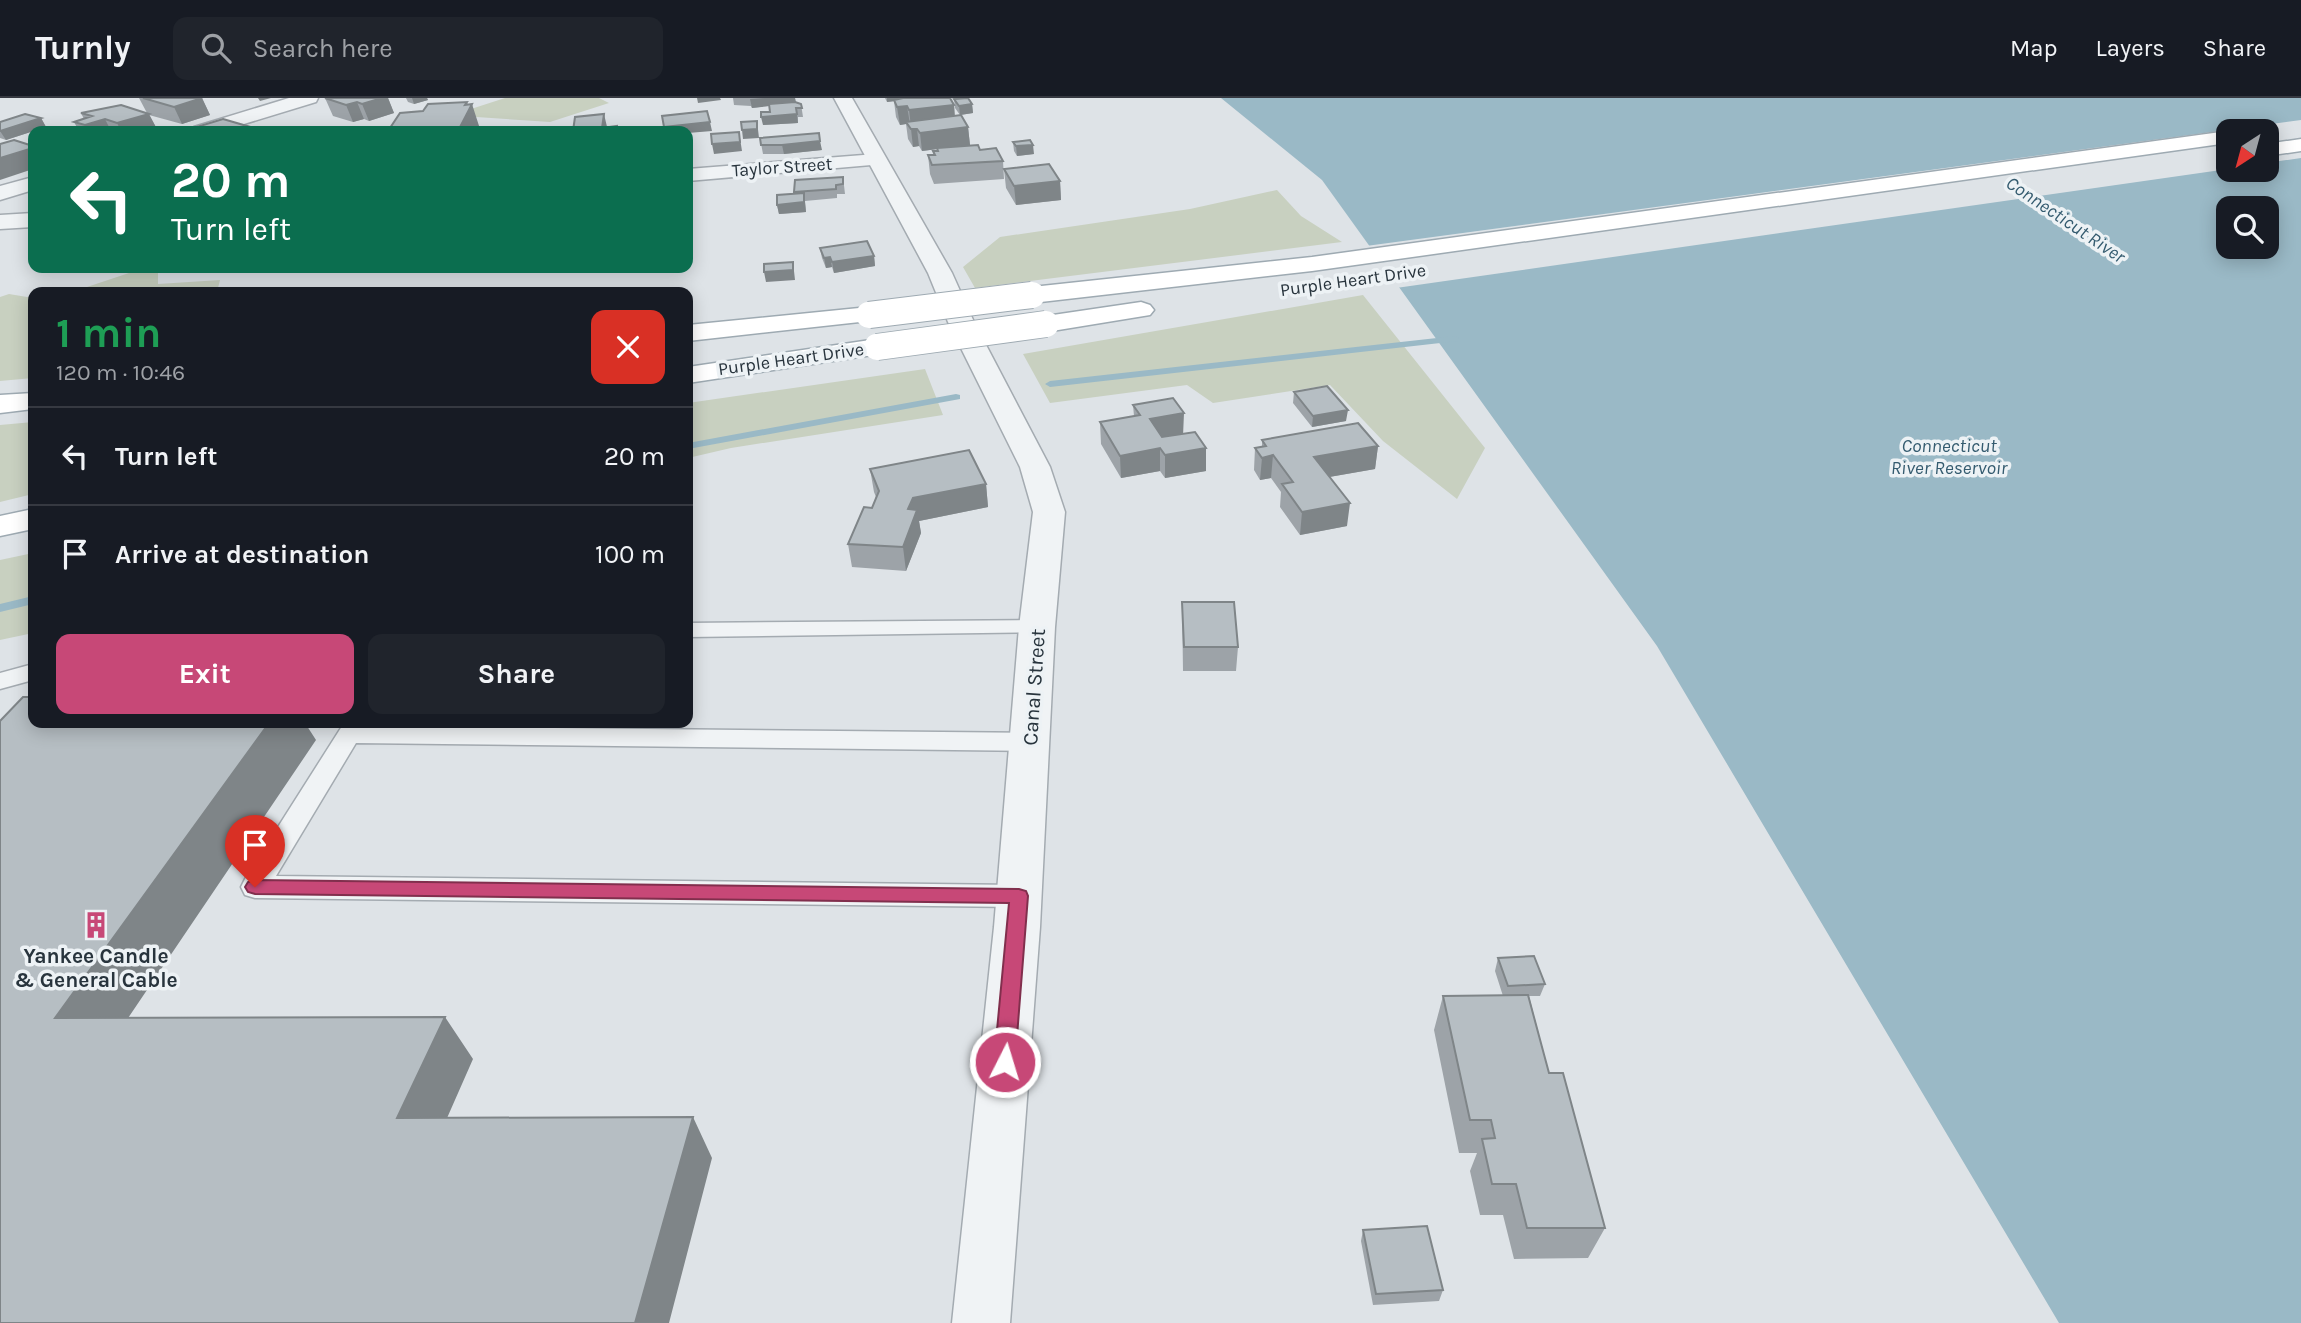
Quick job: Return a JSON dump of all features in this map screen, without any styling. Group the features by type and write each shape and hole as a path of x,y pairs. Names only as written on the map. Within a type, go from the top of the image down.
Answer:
{"main road":[{"path":"2279,131 2301,128"},
{"name":"Purple Heart Drive","path":"693,374 1175,305 1308,276 1987,169 2216,139"},
{"path":"2279,148 2301,145"},
{"name":"Purple Heart Drive","path":"693,333 1032,295 1145,285 1308,276 2018,185 2216,157"},
{"path":"0,404 28,401"},
{"path":"0,526 28,520"}],"street":[{"path":"217,126 309,98"},
{"name":"Canal Street","path":"843,98 940,274 961,322 1035,467 1049,512 1037,627 1019,896 981,1323"},
{"name":"Taylor Street","path":"693,175 876,160"},
{"path":"0,193 28,185"},
{"path":"0,222 28,220"}],"lane":[{"path":"693,630 1037,627"},
{"path":"0,681 28,673"},
{"path":"1019,896 255,887 353,728 1030,742"}],"green space":[{"path":"505,98 599,98 609,103 550,122 461,116 471,109"},
{"path":"1277,190 1301,216 1342,242 975,288 963,267 1000,237 1190,209"},
{"path":"129,273 158,273 158,284 220,280 218,287 87,287"},
{"path":"9,294 28,297 28,378 0,381 0,297"},
{"path":"1363,295 1485,448 1457,499 1383,441 1330,385 1213,403 1187,385 1050,403 1023,354"},
{"path":"925,369 943,415 731,448 693,457 693,402"},
{"path":"28,422 28,495 0,502 0,425"},
{"path":"28,554 28,634 0,640 0,560"}],"water":[{"name":"Connecticut River Reservoir","path":"1221,98 2301,98 2301,1323 2059,1323 1657,646 1322,180"}],"pier":[{"path":"2301,120 2301,158 2279,161 2279,123"},
{"path":"2216,131 2216,171 1396,288 1366,246"}],"building":[{"path":"143,98 202,98 174,107"},
{"path":"325,98 382,98 346,105"},
{"path":"950,98 954,105 909,110 907,106 897,107 894,100"},
{"path":"968,98 972,104 959,106 954,99"},
{"path":"428,104 472,104 461,126 391,126 400,113 423,111"},
{"path":"769,104 801,104 802,108 796,108 797,114 761,117 761,112 770,112"},
{"path":"121,105 149,114 117,123 105,119 85,125 74,122 92,116 81,113"},
{"path":"707,111 710,122 664,126 662,116"},
{"path":"25,114 41,118 0,131 0,122"},
{"path":"604,114 602,126 574,126 575,117"},
{"path":"961,115 968,127 920,133 917,129 911,129 906,122"},
{"path":"223,119 247,126 200,126"},
{"path":"757,121 757,129 742,130 741,122"},
{"path":"739,132 740,142 712,144 711,134"},
{"path":"819,133 820,141 761,145 760,138"},
{"path":"14,140 28,144 28,150 0,158 0,144"},
{"path":"1030,140 1033,145 1016,146 1013,142"},
{"path":"978,145 980,150 996,148 1003,161 932,165 928,155 935,155 933,151 938,151 937,148"},
{"path":"1049,164 1060,181 1014,186 1004,169"},
{"path":"843,177 843,184 836,185 836,189 794,192 795,180"},
{"path":"804,193 804,202 777,205 777,195"},
{"path":"867,241 874,256 832,262 830,257 824,258 820,248"},
{"path":"793,262 793,270 764,272 764,264"},
{"path":"1327,386 1348,410 1313,416 1294,392"},
{"path":"1173,398 1184,413 1150,419 1162,437 1195,432 1206,448 1165,455 1160,448 1120,456 1100,422 1140,415 1133,405"},
{"path":"1358,423 1378,446 1314,457 1350,503 1302,512 1282,484 1293,482 1273,455 1262,458 1255,448 1266,446 1262,440"},
{"path":"969,450 986,484 913,498 908,509 917,510 903,547 848,544 864,507 872,508 879,491 870,469"},
{"path":"1182,602 1234,602 1238,647 1184,647"},
{"name":"Yankee Candle & General Cable","path":"23,697 28,697 28,728 265,728 55,1018 445,1017 397,1118 693,1117 635,1323 0,1323 0,721"},
{"path":"1534,956 1545,984 1508,986 1498,958"},
{"path":"1528,995 1549,1073 1563,1073 1605,1228 1527,1228 1516,1184 1492,1184 1482,1139 1495,1138 1491,1120 1470,1120 1443,996"},
{"path":"1427,1226 1443,1290 1376,1294 1363,1230"}],"waterway":[{"path":"1050,384 1455,339"},
{"path":"693,445 956,397"},
{"path":"0,608 28,601"}],"place":[{"name":"Yankee Candle & General Cable","path":"96,925"}],"route":[{"path":"255,887 1019,896 1005,1062"}],"water label":[{"name":"Connecticut River","path":"2066,219"}]}
